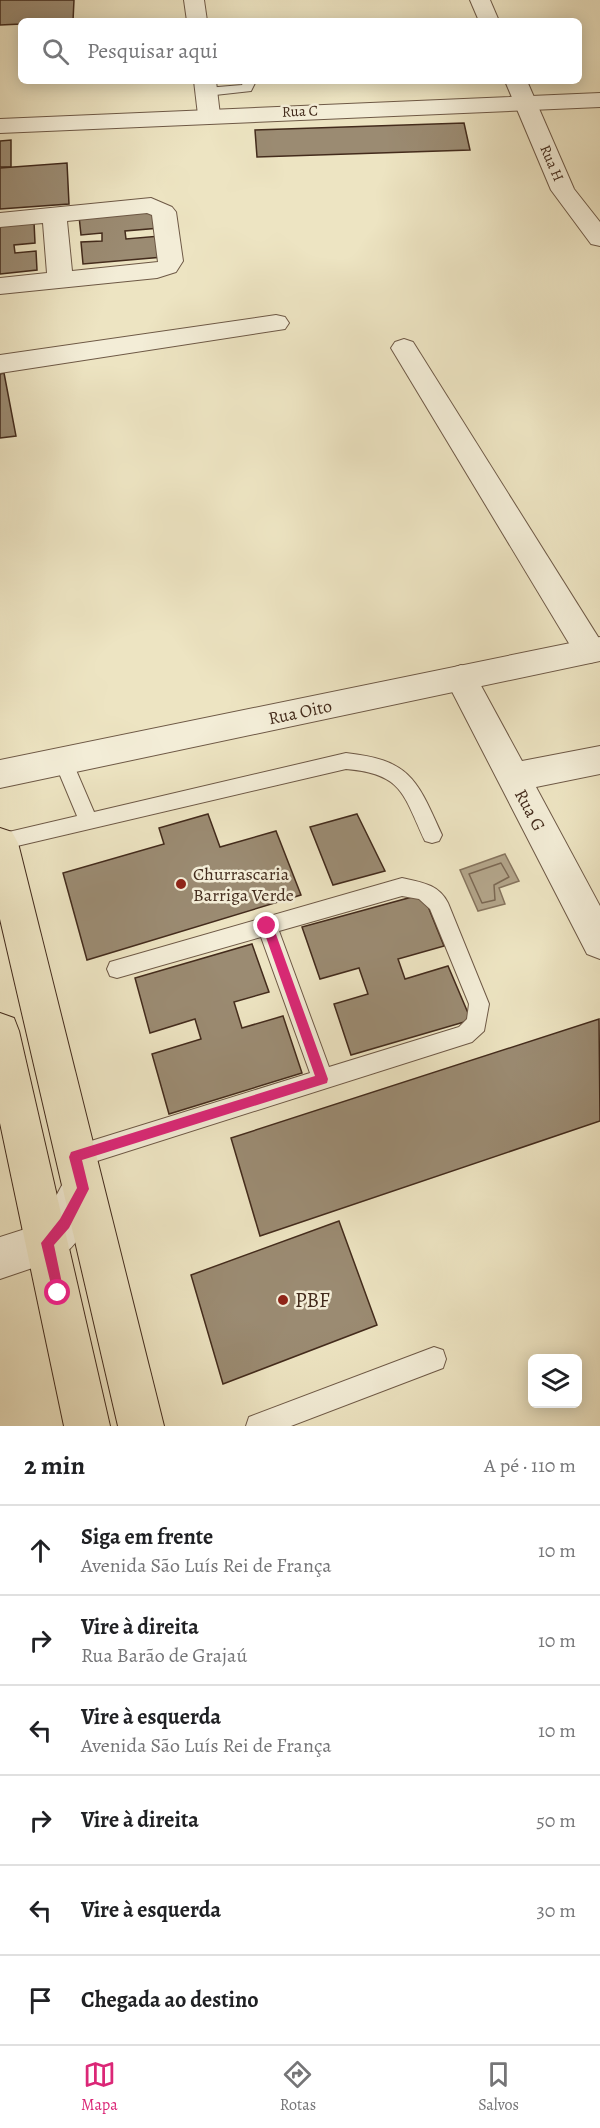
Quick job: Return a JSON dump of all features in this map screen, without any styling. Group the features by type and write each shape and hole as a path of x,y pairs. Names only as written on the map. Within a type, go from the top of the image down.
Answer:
{"main road":[{"path":"0,843 141,1426"},
{"path":"0,1032 87,1426"}],"street":[{"path":"194,0 197,18"},
{"path":"480,0 488,18"},
{"name":"Rua H","path":"517,84 563,190 600,239"},
{"path":"206,86 209,115"},
{"name":"Rua C","path":"0,126 209,115 600,100"},
{"path":"0,220 151,206 160,208 165,212 171,261 166,267 157,270 0,286"},
{"path":"54,215 60,280"},
{"path":"0,364 276,323"},
{"path":"404,348 595,650"},
{"name":"Rua Oito","path":"0,774 595,650"},
{"name":"Rua G","path":"461,678 600,942"},
{"path":"513,777 600,760"},
{"path":"0,1258 47,1243 64,1224 79,1173"}],"lane":[{"path":"206,86 240,90 247,88 249,84"},
{"path":"63,761 89,821"},
{"path":"0,843 346,761 372,762 395,770 410,786 432,835"},
{"path":"79,1173 322,1079 465,1035 477,1024 479,1004 438,903 424,891 402,886 117,969"},
{"path":"267,926 322,1079"},
{"path":"258,1426 434,1359"}],"water":[{"path":"505,854 519,881 499,888 505,904 478,911 460,870"}],"building":[{"path":"0,0 74,0 73,18 18,18 18,24 0,25"},
{"path":"464,123 470,150 257,157 255,130"},
{"path":"11,140 11,167 0,167 0,141"},
{"path":"67,163 69,204 0,209 0,168"},
{"path":"157,209 160,228 125,231 126,239 160,236 163,257 83,264 81,242 102,241 102,233 81,235 79,216"},
{"path":"34,222 35,243 14,245 15,253 36,251 37,270 0,274 0,225"},
{"path":"4,373 16,436 0,438 0,374"},
{"name":"Churrascaria Barriga Verde","path":"208,814 220,847 276,831 301,895 87,960 63,873 164,844 159,828"},
{"path":"357,814 385,871 333,885 310,827"},
{"path":"423,894 444,946 398,959 405,979 448,966 471,1020 351,1055 334,1004 368,994 359,968 320,979 302,927"},
{"path":"252,944 269,992 234,1002 242,1028 283,1016 302,1073 169,1114 152,1054 201,1039 195,1019 150,1033 135,978"},
{"path":"599,1019 600,1121 260,1236 231,1138"},
{"name":"PBF","path":"339,1221 377,1325 223,1384 191,1275"}],"place":[{"name":"Churrascaria Barriga Verde","path":"181,884"},
{"name":"PBF","path":"283,1300"}],"route":[{"path":"58,1293 47,1243 75,1208 83,1189 75,1157 322,1079 267,926"}]}
